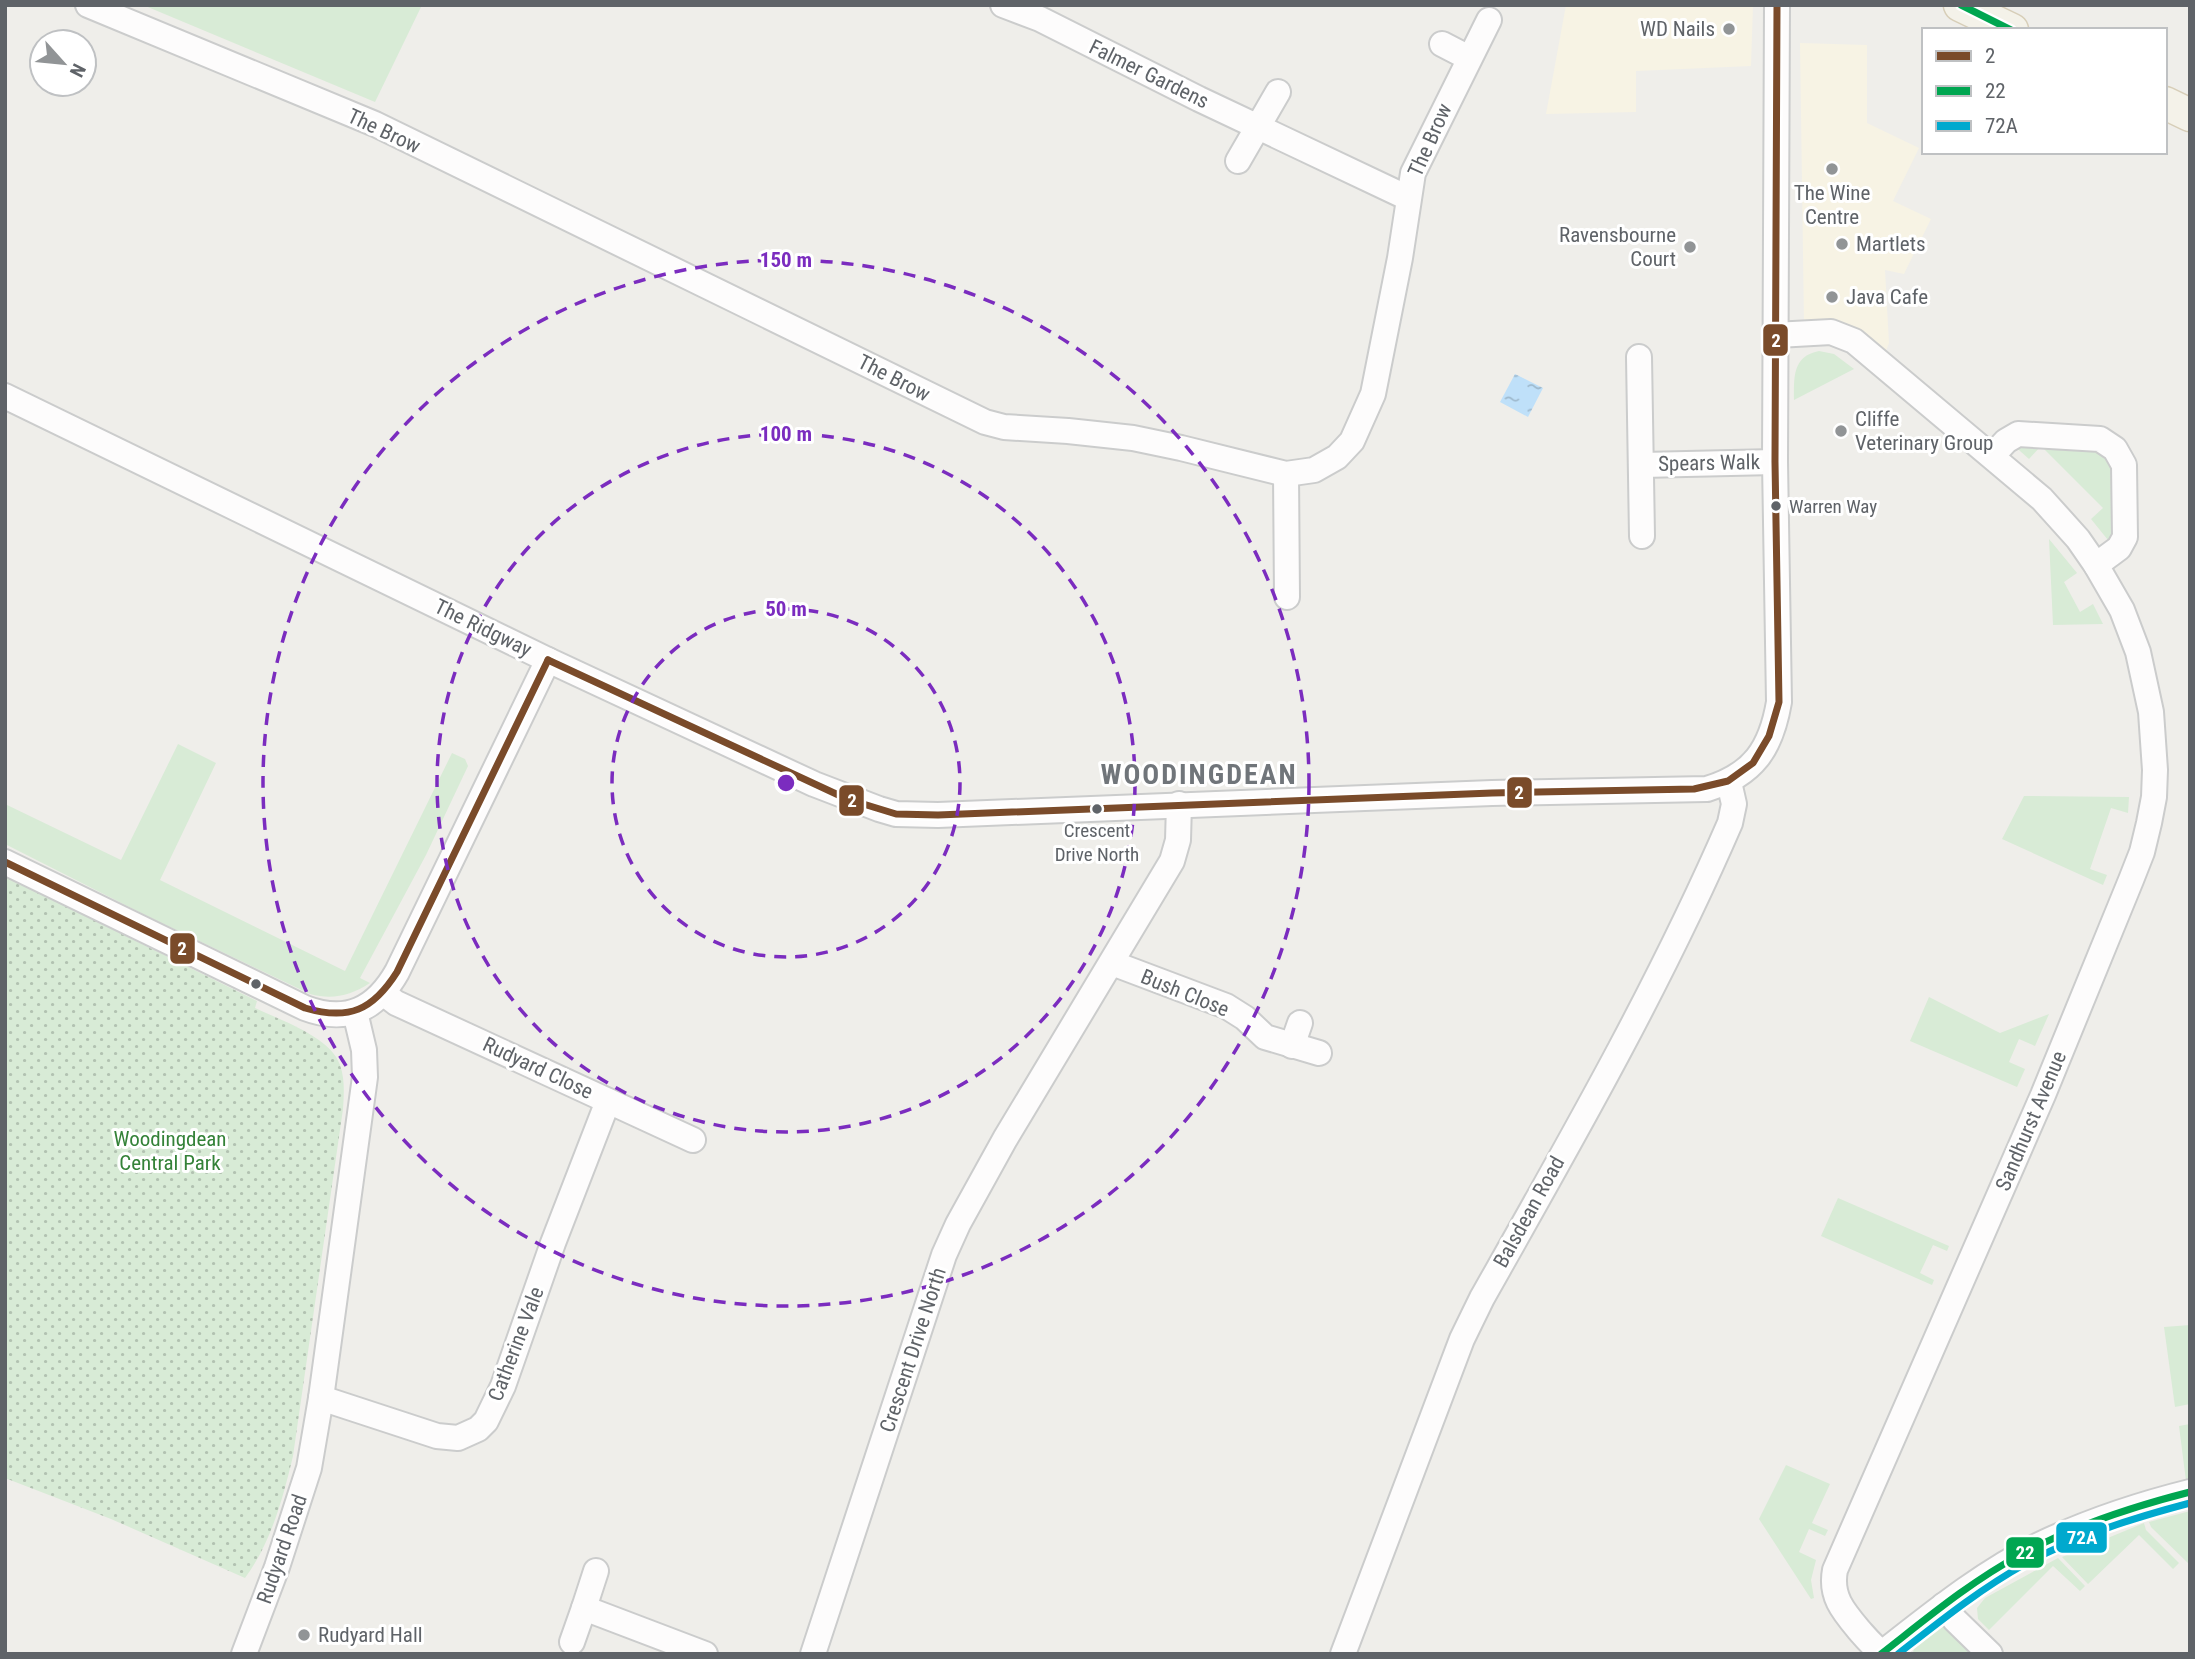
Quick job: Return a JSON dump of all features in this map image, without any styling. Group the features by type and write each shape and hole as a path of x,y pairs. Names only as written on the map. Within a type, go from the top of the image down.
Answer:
{"main road":[{"path":"1961,5 2008,28"},
{"path":"2167,104 2190,115"}],"street":[{"name":"The Brow","path":"88,5 374,124 985,422 1004,427 1133,438 1286,474 1306,472 1330,463 1345,450 1360,427 1379,374 1408,198 1418,163 1489,20"},
{"name":"Falmer Gardens","path":"1003,5 1045,12 1259,128 1408,198"},
{"path":"1728,782 1750,767 1764,749 1775,722 1779,702 1775,462 1777,5"},
{"path":"1442,44 1469,58"},
{"path":"1238,161 1278,92"},
{"name":"Sandhurst Avenue","path":"1776,335 1831,332 1854,341 1993,455 2042,499 2078,538 2096,565 2131,630 2146,681 2154,740 2154,797 2138,862 2070,1030 1835,1570 1833,1587 1838,1604 1882,1653"},
{"name":"Spears Walk","path":"1639,357 1642,536"},
{"name":"The Ridgway","path":"5,396 548,660 825,789 896,814 938,815 1492,793 1707,789 1728,782"},
{"path":"1993,455 2006,441 2018,435 2099,439 2115,449 2124,466 2125,537 2119,548 2096,565"},
{"name":"Spears Walk","path":"1642,465 1775,462"},
{"path":"1286,474 1287,597"},
{"path":"5,862 305,1008 326,1014 355,1012 375,1001 383,993 404,959 548,660"},
{"name":"Balsdean Road","path":"1343,1654 1462,1339 1679,936 1730,823 1734,804 1728,782"},
{"name":"Crescent Drive North","path":"813,1654 944,1255 1005,1139 1172,861 1178,840 1179,804"},
{"name":"Bush Close","path":"1112,963 1226,1006 1245,1018 1265,1037 1296,1034 1319,1053"},
{"name":"Rudyard Close","path":"383,993 397,1003 694,1140"},
{"name":"Rudyard Road","path":"244,1654 277,1567 305,1479 321,1398 365,1077 364,1050 355,1012"},
{"name":"Catherine Vale","path":"321,1398 437,1436 458,1438 478,1429 486,1420 503,1386 553,1243 608,1101"},
{"path":"1882,1653 1986,1576 2037,1546 2106,1517 2190,1492"},
{"path":"572,1642 596,1571"},
{"path":"1944,1605 1955,1620 1990,1654"},
{"path":"584,1608 705,1654"}],"shaded area":[{"path":"1566,5 1753,5 1751,66 1636,71 1636,112 1546,114"},
{"path":"1800,43 1867,45 1867,123 1919,148 1893,201 1931,219 1904,274 1885,270 1889,343 1883,359 1804,325"}],"green space":[{"path":"143,5 422,5 375,102"},
{"path":"1819,351 1834,354 1854,369 1794,400 1795,376 1799,363"},
{"path":"2011,443 2090,443 2114,457 2119,530 2112,545 2091,519 2103,508 2041,446 2029,459"},
{"path":"2049,539 2077,573 2064,582 2080,612 2093,604 2103,624 2053,625"},
{"path":"178,744 216,763 160,880 345,971 452,753 465,759 468,766 426,855 360,978 370,983 341,996 310,994 5,844 5,804 121,860"},
{"path":"2024,796 2129,797 2128,813 2111,808 2090,869 2107,875 2103,885 2002,839"},
{"name":"Woodingdean Central Park","path":"5,876 257,1001 255,1008 316,1038 335,1055 340,1065 344,1092 343,1109 293,1456 269,1535 245,1578 111,1519 5,1478"},
{"path":"1929,997 2000,1033 2049,1014 2035,1046 2019,1039 2009,1062 2025,1069 2017,1087 1910,1041"},
{"path":"1838,1198 1949,1246 1947,1251 1933,1245 1920,1273 1934,1280 1932,1285 1821,1236"},
{"path":"2190,1325 2190,1404 2175,1407 2164,1327"},
{"path":"2190,1424 2190,1481 2186,1481 2179,1426"},
{"path":"1786,1465 1830,1484 1812,1523 1828,1530 1825,1536 1809,1529 1799,1552 1816,1560 1811,1580 1814,1598 1811,1599 1759,1519"},
{"path":"2190,1511 2190,1565 2149,1522"},
{"path":"2144,1523 2146,1530 2179,1563 2173,1569 2139,1535 2088,1584 2062,1557"},
{"path":"2058,1558 2085,1586 2080,1591 2053,1566 1989,1630 1978,1619 1977,1608 1985,1598"},
{"path":"1942,1626 1951,1627 1980,1654 1913,1654 1922,1635"}],"water":[{"path":"1515,374 1543,388 1528,417 1500,402"}],"transit line":[{"name":"2","path":"548,660 847,799 896,814 938,815 1492,793 1694,789 1728,781 1753,763 1769,736 1779,702 1775,462 1777,5"},
{"name":"22","path":"1961,5 2007,28"},
{"name":"2","path":"5,862 305,1008 335,1013 358,1009 379,995 397,972 548,660"},
{"name":"22","path":"1881,1654 1966,1589 2020,1555 2103,1518 2190,1492"},
{"name":"72A","path":"1898,1654 1976,1595 2044,1554 2105,1529 2190,1503"}],"place":[{"name":"WD Nails","path":"1729,29"},
{"name":"The Wine Centre","path":"1832,169"},
{"name":"Martlets","path":"1842,244"},
{"name":"Ravensbourne Court","path":"1690,247"},
{"name":"Java Cafe","path":"1832,297"},
{"name":"Cliffe Veterinary Group","path":"1841,431"},
{"name":"Warren Way","path":"1776,506"},
{"name":"Crescent Drive North","path":"1097,809"},
{"name":"Rudyard Hall","path":"304,1635"}],"district":[{"name":"WOODINGDEAN","path":"1199,774"}]}
